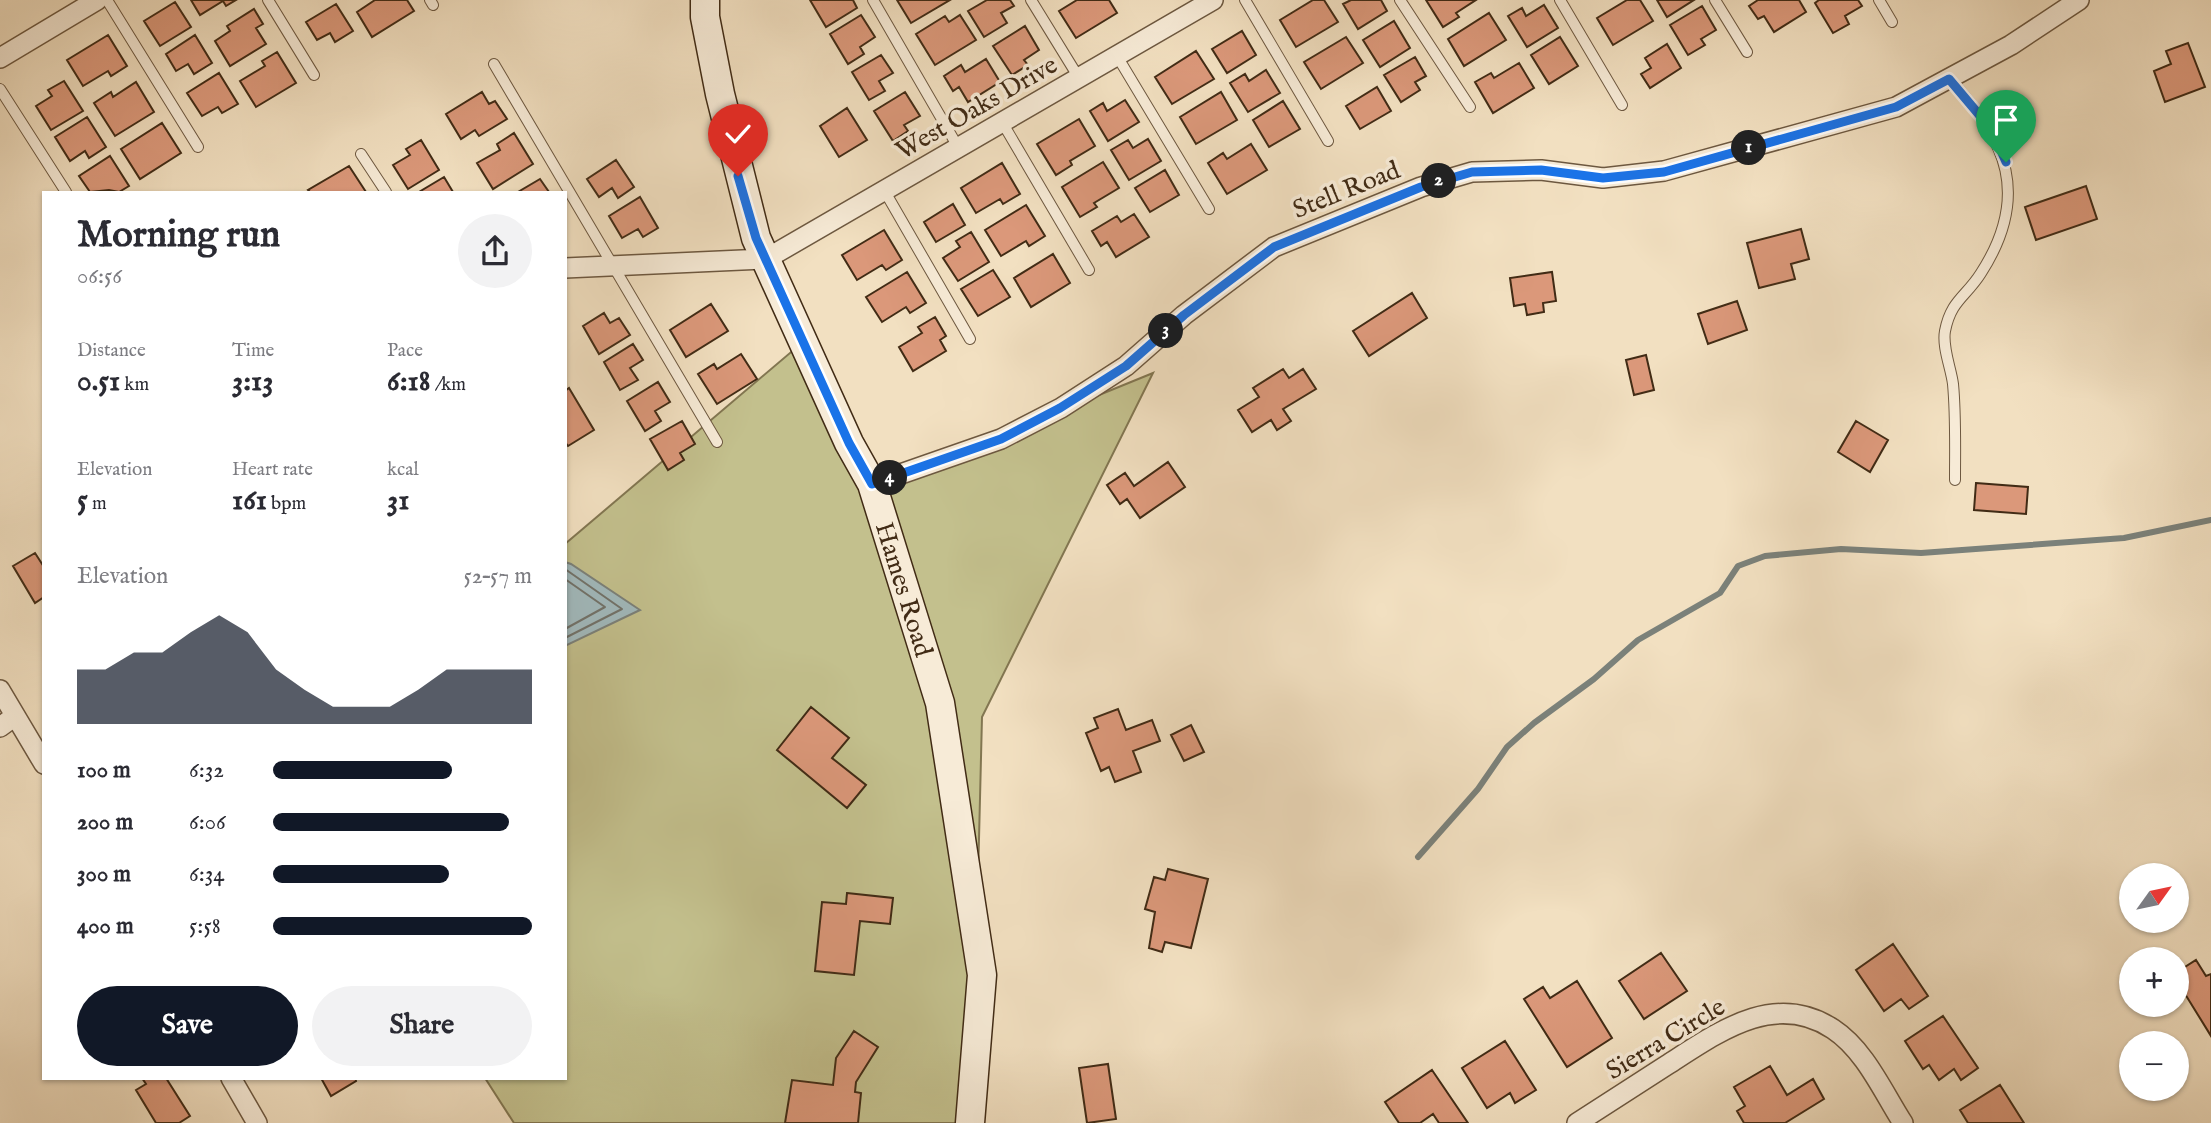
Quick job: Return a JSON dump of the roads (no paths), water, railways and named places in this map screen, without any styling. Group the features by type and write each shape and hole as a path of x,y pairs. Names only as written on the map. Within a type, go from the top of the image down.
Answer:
{"street":[{"path":"0,58 97,0"},
{"name":"Hames Road","path":"705,0 705,17 738,176 766,259 849,443 872,484 940,704 982,975 970,1123"},
{"name":"Stell Road","path":"872,484 1001,439 1060,408 1126,366 1184,315 1274,247 1421,187 1472,172 1541,170 1603,178 1664,172 1896,107 2011,45 2080,0"},
{"name":"West Oaks Drive","path":"766,259 1117,56 1204,2"},
{"path":"567,268 766,259"},
{"path":"0,690 8,721 42,762"},
{"name":"Sierra Circle","path":"1577,1123 1715,1034 1754,1016 1774,1013 1796,1014 1833,1029 1865,1063 1903,1123"},
{"path":"232,1080 257,1123"}],"lane":[{"path":"107,0 198,147"},
{"path":"268,0 314,75"},
{"path":"873,0 958,147"},
{"path":"1031,0 1079,78"},
{"path":"1245,0 1328,141"},
{"path":"1400,0 1470,107"},
{"path":"1560,0 1622,106"},
{"path":"1715,0 1747,52"},
{"path":"1879,0 1892,22"},
{"path":"1117,56 1209,209"},
{"path":"494,64 717,442"},
{"path":"1949,79 1992,130 2006,162 2007,206 1997,248 1977,280 1952,306 1944,334 1953,385 1955,480"},
{"path":"0,89 65,191"},
{"path":"1002,122 1089,270"},
{"path":"361,154 385,191"},
{"path":"884,190 970,340"}],"water":[{"path":"567,563 571,564 640,610 567,645"}],"waterway":[{"path":"1418,857 1478,789 1507,747 1534,723 1594,679 1638,640 1720,593 1738,566 1765,556 1841,549 1921,553 2124,538 2211,520"}]}
